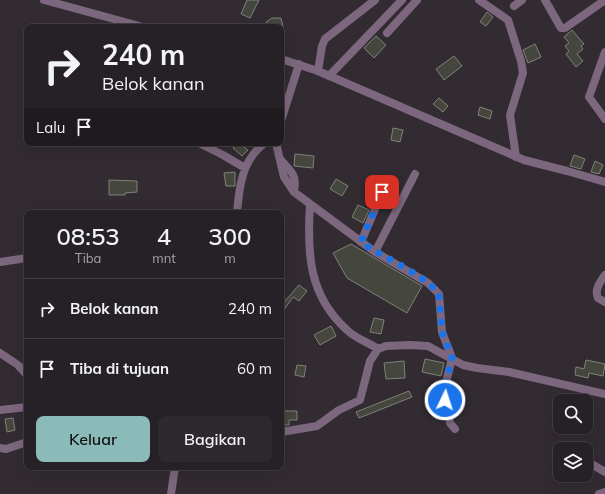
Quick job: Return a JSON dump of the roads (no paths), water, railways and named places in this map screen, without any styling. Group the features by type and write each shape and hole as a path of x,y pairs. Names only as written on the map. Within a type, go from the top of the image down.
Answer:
{"street":[{"path":"44,0 132,24"},
{"path":"318,71 322,46 326,39 375,0"},
{"path":"329,76 402,0"},
{"path":"479,0 508,20 521,61 523,73 510,115 516,157"},
{"path":"514,6 522,0"},
{"path":"545,0 561,28 565,28 605,0"},
{"path":"387,33 403,17 415,1"},
{"path":"393,9 403,17"},
{"path":"605,52 590,97 605,119"},
{"path":"284,60 318,71 516,157 605,182"},
{"path":"284,111 299,64"},
{"path":"205,146 245,168"},
{"path":"237,210 240,183 245,168 261,146"},
{"path":"277,146 284,177 294,192 361,242 428,283 439,294 442,332 452,358 444,391 450,423 455,429"},
{"path":"376,252 415,174"},
{"path":"361,242 387,181"},
{"path":"310,204 308,235 311,266 320,296 347,331 378,349"},
{"path":"0,262 24,258"},
{"path":"605,275 598,286 596,293 598,298 605,302"},
{"path":"284,432 317,426 339,410 360,400 370,361 378,349 386,346 420,345 434,348 463,364 477,368 509,372 605,394"},
{"path":"0,353 24,373"},
{"path":"0,410 24,407"},
{"path":"0,448 6,449 24,443"},
{"path":"593,465 605,472"},
{"path":"171,494 175,470"},
{"path":"599,494 605,492"}]}
